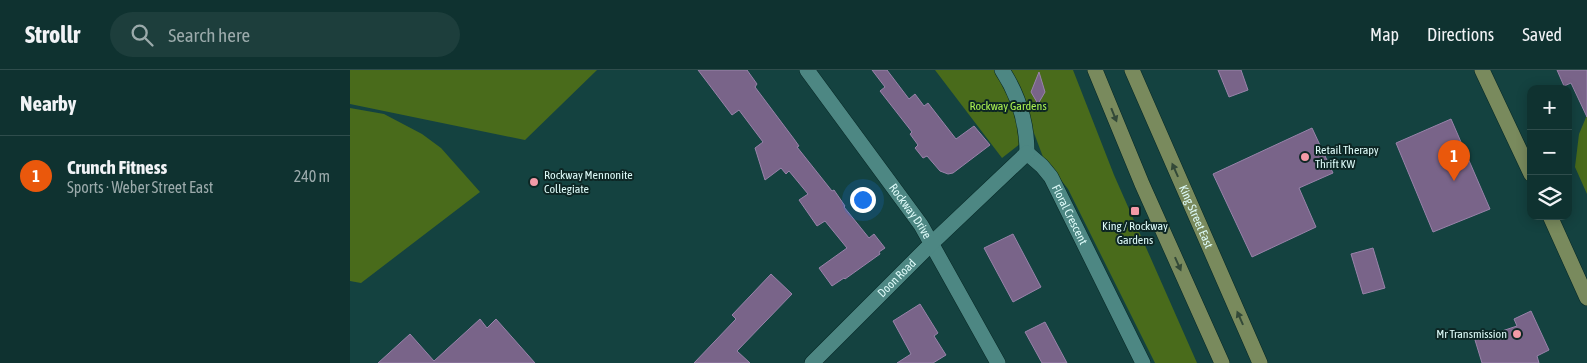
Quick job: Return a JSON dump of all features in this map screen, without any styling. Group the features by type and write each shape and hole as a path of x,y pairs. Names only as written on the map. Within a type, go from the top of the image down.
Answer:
{"main road":[{"path":"1095,70 1142,184 1222,363"},
{"name":"King Street East","path":"1132,70 1260,363"},
{"path":"1482,70 1527,166"},
{"path":"1552,220 1587,298"}],"street":[{"name":"Rockway Drive","path":"807,70 921,225 998,363"},
{"path":"1002,70 1020,104 1027,135 1027,153"},
{"name":"Doon Road","path":"812,363 932,243 1027,153"},
{"name":"Floral Crescent","path":"1027,153 1051,177 1143,363"}],"green space":[{"path":"350,70 597,70 525,140 350,104"},
{"name":"Rockway Gardens","path":"935,70 1073,70 1114,175 1197,363 1155,363 1068,189 1043,157 1034,133 1002,158"},
{"path":"350,108 384,114 422,134 441,148 480,192 361,283 350,281"},
{"path":"1587,115 1587,194 1575,167 1579,134"}],"building":[{"path":"698,70 747,70 757,84 755,87 799,146 797,147 832,191 834,190 844,207 869,238 874,234 885,248 879,252 880,254 832,286 819,268 847,248 825,221 817,226 799,200 808,194 789,171 786,174 781,168 765,180 755,148 763,142 739,110 732,115"},
{"path":"872,70 887,70 909,99 915,94 924,106 928,103 956,139 974,126 990,145 953,173 948,174 940,171 927,156 923,158 915,148 918,145 910,134 912,132 880,91 885,87"},
{"path":"1218,70 1241,70 1248,90 1229,97"},
{"path":"1557,70 1587,70 1587,117 1571,83 1564,85"},
{"path":"1039,72 1045,92 1038,104 1031,92"},
{"path":"1451,119 1490,209 1433,232 1396,143"},
{"path":"1312,128 1333,173 1299,188 1316,227 1252,257 1213,174"},
{"path":"1013,234 1041,287 1013,302 984,248"},
{"path":"1373,248 1385,288 1363,294 1351,254"},
{"path":"771,274 792,294 737,351 750,363 694,363 736,319 732,315"},
{"path":"920,304 938,333 934,336 946,355 933,363 897,363 911,354 893,321"},
{"name":"Mr Transmission","path":"1531,311 1549,350 1537,356 1539,363 1482,363 1475,340 1517,326 1514,319"},
{"path":"480,319 487,328 496,319 535,363 378,363 410,334 434,361"},
{"path":"1045,322 1067,363 1042,363 1025,332"}],"place":[{"name":"Retail Therapy Thrift KW","path":"1305,157"},
{"name":"Crunch Fitness","path":"1454,181"},
{"name":"Rockway Mennonite Collegiate","path":"534,182"},
{"name":"King / Rockway Gardens","path":"1135,211"},
{"name":"Mr Transmission","path":"1517,334"}]}
